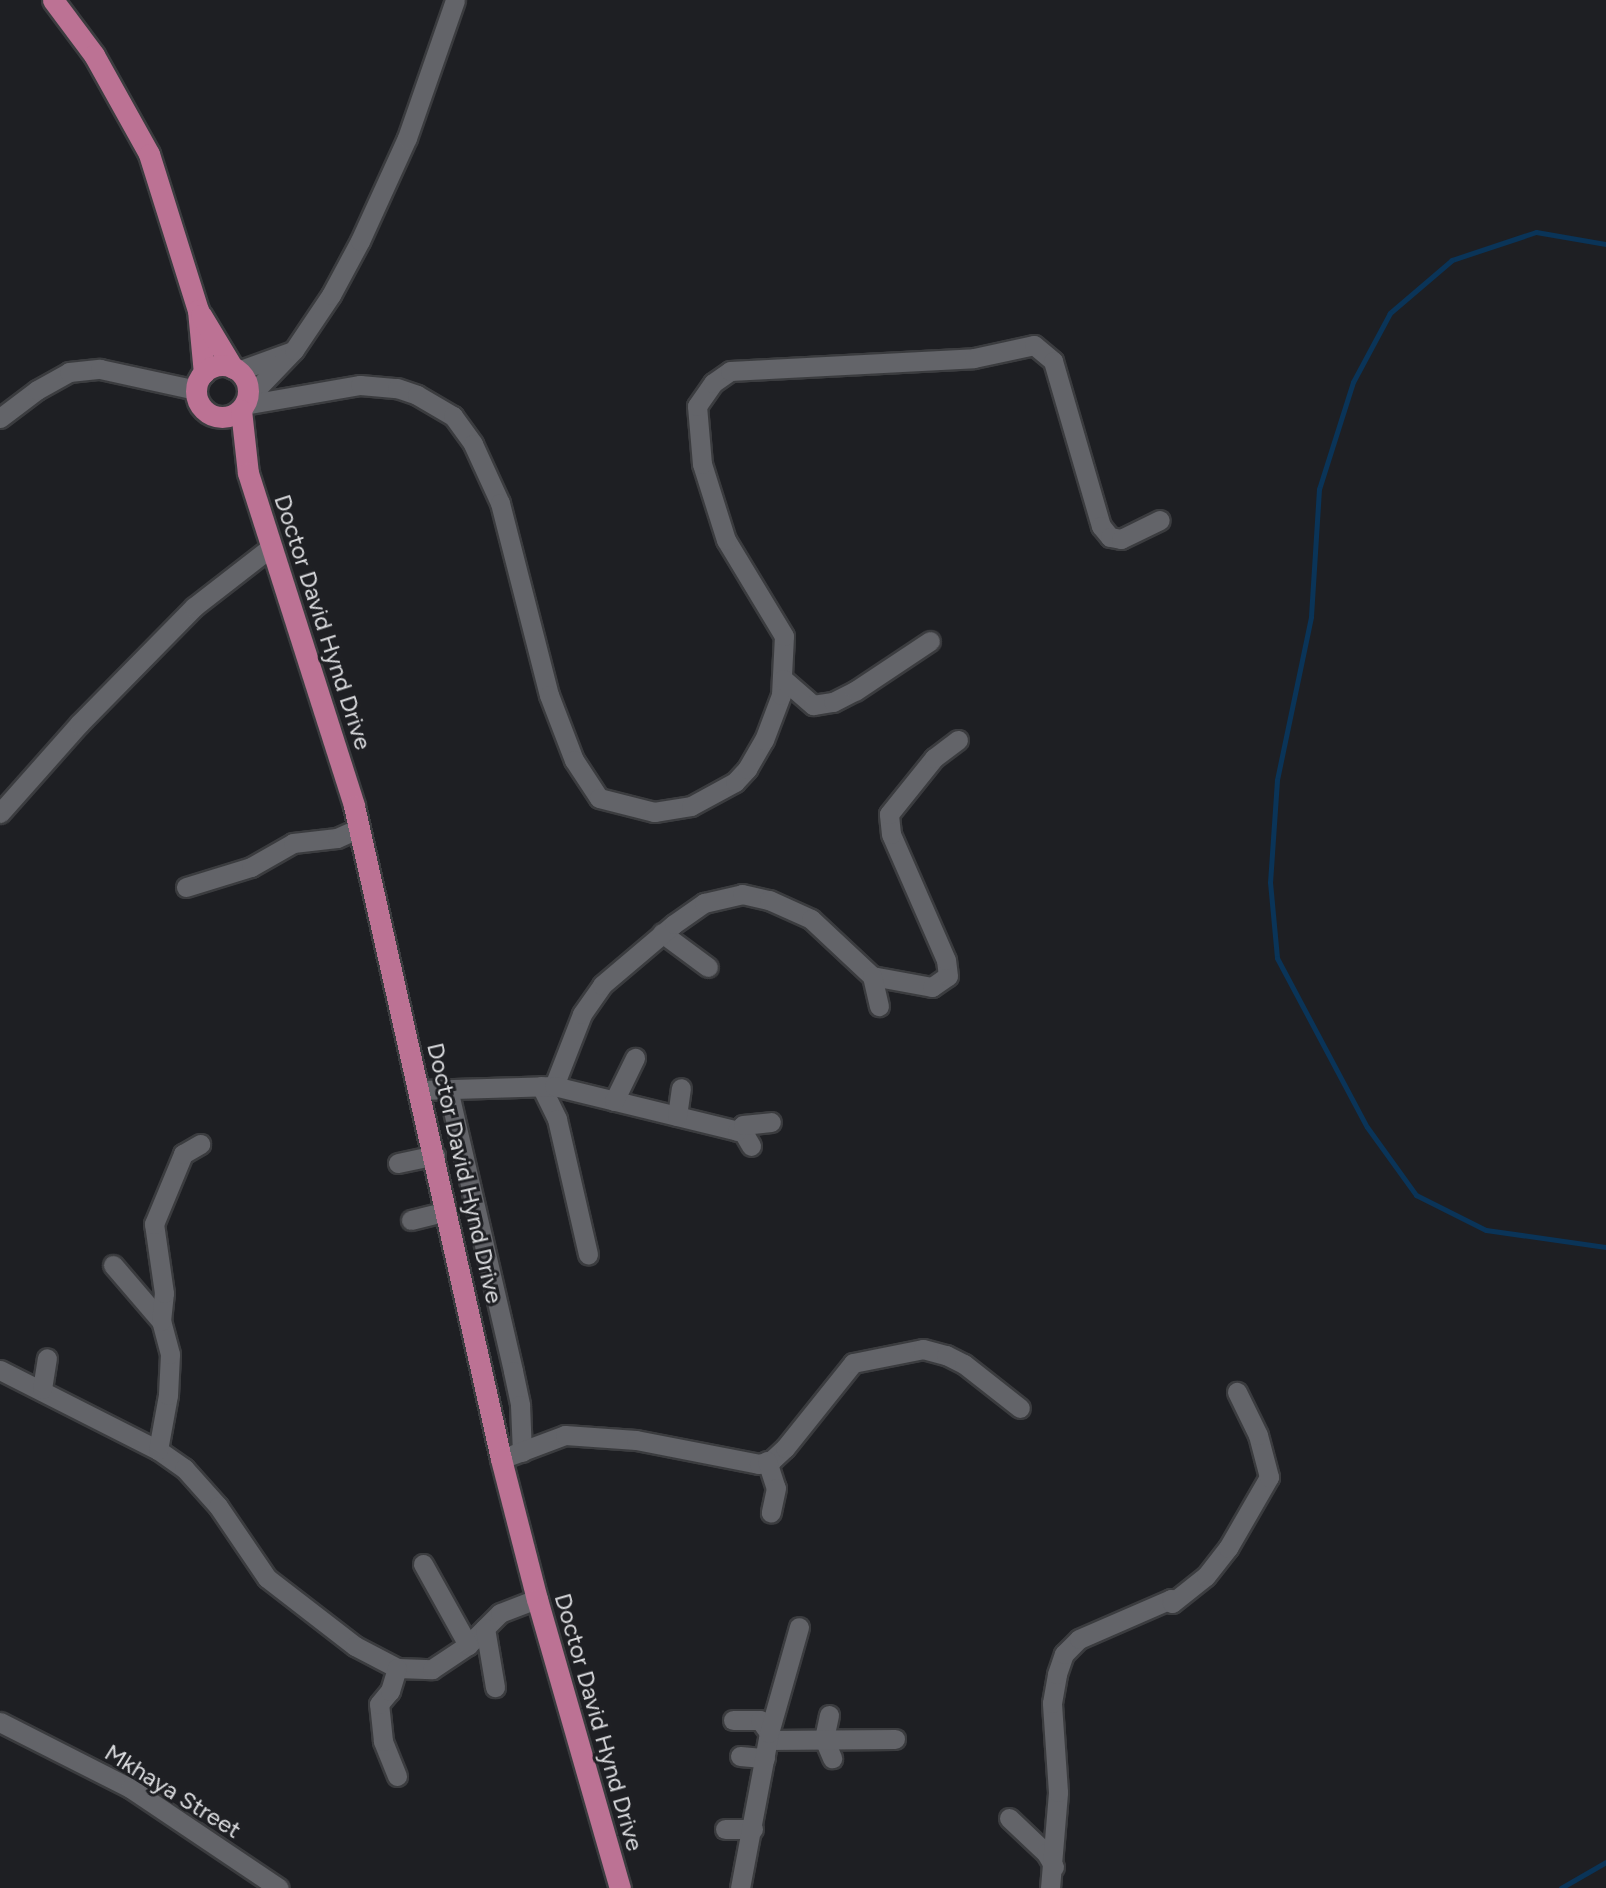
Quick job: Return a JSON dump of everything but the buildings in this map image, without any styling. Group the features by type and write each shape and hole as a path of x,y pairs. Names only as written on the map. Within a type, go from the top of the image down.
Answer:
{"main road":[{"path":"53,0 94,55 149,154 198,310 235,369 246,381 244,404 230,416 217,417 202,407 198,310"},
{"path":"200,382 220,366 235,369"},
{"name":"Doctor David Hynd Drive","path":"244,404 248,473"},
{"name":"Doctor David Hynd Drive","path":"217,417 248,473 359,828 435,1156 501,1459 537,1599 620,1888"}],"street":[{"path":"244,404 294,350 331,295 360,241 407,138 455,0"},
{"path":"244,404 360,385 397,388 417,395 453,416 473,444 500,503 549,695 574,760 598,798 654,812 691,806 714,796 747,769 764,740 782,695 784,636 726,540 702,464 697,405 712,383 730,371 764,367 974,358 1034,345 1053,361 1101,526 1110,537 1121,539 1160,520"},
{"path":"235,369 294,350"},
{"path":"0,418 37,390 69,372 100,369 200,382"},
{"path":"0,813 79,724 194,607 271,547"},
{"path":"783,679 813,705 833,702 855,691 930,641"},
{"path":"588,1254 547,1086 582,1014 602,985 662,933 704,903 742,894 811,919 872,976 932,987 948,976 946,960 891,834 889,814 934,758 958,740"},
{"path":"186,887 251,867 293,843 337,838 359,828"},
{"path":"662,933 708,967"},
{"path":"872,976 878,1006"},
{"path":"614,1101 635,1058"},
{"path":"420,1090 547,1086 740,1130 743,1125 771,1122"},
{"path":"677,1116 681,1088"},
{"path":"448,1089 515,1382 522,1451"},
{"path":"160,1321 164,1293 154,1224 183,1154 200,1144"},
{"path":"398,1163 435,1156"},
{"path":"411,1220 447,1211"},
{"path":"113,1265 160,1321 170,1354 167,1395 158,1450"},
{"path":"501,1459 565,1435 636,1440 672,1450 760,1464 785,1448 853,1363 923,1349 946,1355 989,1381 1020,1408"},
{"path":"42,1389 47,1358"},
{"path":"0,1370 158,1450 184,1468 218,1506 267,1578 355,1646 397,1668 432,1669 468,1645 500,1613 537,1599"},
{"path":"1050,1888 1054,1867 1058,1792 1052,1703 1060,1664 1064,1654 1079,1639 1171,1599 1171,1603 1206,1576 1228,1548 1269,1477 1258,1435 1237,1391"},
{"path":"767,1461 776,1488 771,1512"},
{"path":"423,1564 468,1645"},
{"path":"740,1888 736,1866 753,1829 767,1744 799,1627"},
{"path":"485,1628 495,1687"},
{"path":"397,1668 390,1691 379,1704 383,1741 397,1776"},
{"path":"829,1715 824,1739 832,1758"},
{"path":"733,1720 760,1720 767,1744"},
{"name":"Mkhaya Street","path":"0,1722 130,1788 279,1888"},
{"path":"740,1756 767,1744 824,1739 895,1739"},
{"path":"1009,1818 1046,1853 1054,1867"},
{"path":"726,1829 753,1829"}],"waterway":[{"path":"1606,244 1536,232 1452,260 1390,313 1353,382 1319,489 1311,617 1277,780 1270,882 1277,958 1367,1127 1416,1195 1486,1230 1606,1247"},
{"path":"1561,1888 1606,1862"}]}
